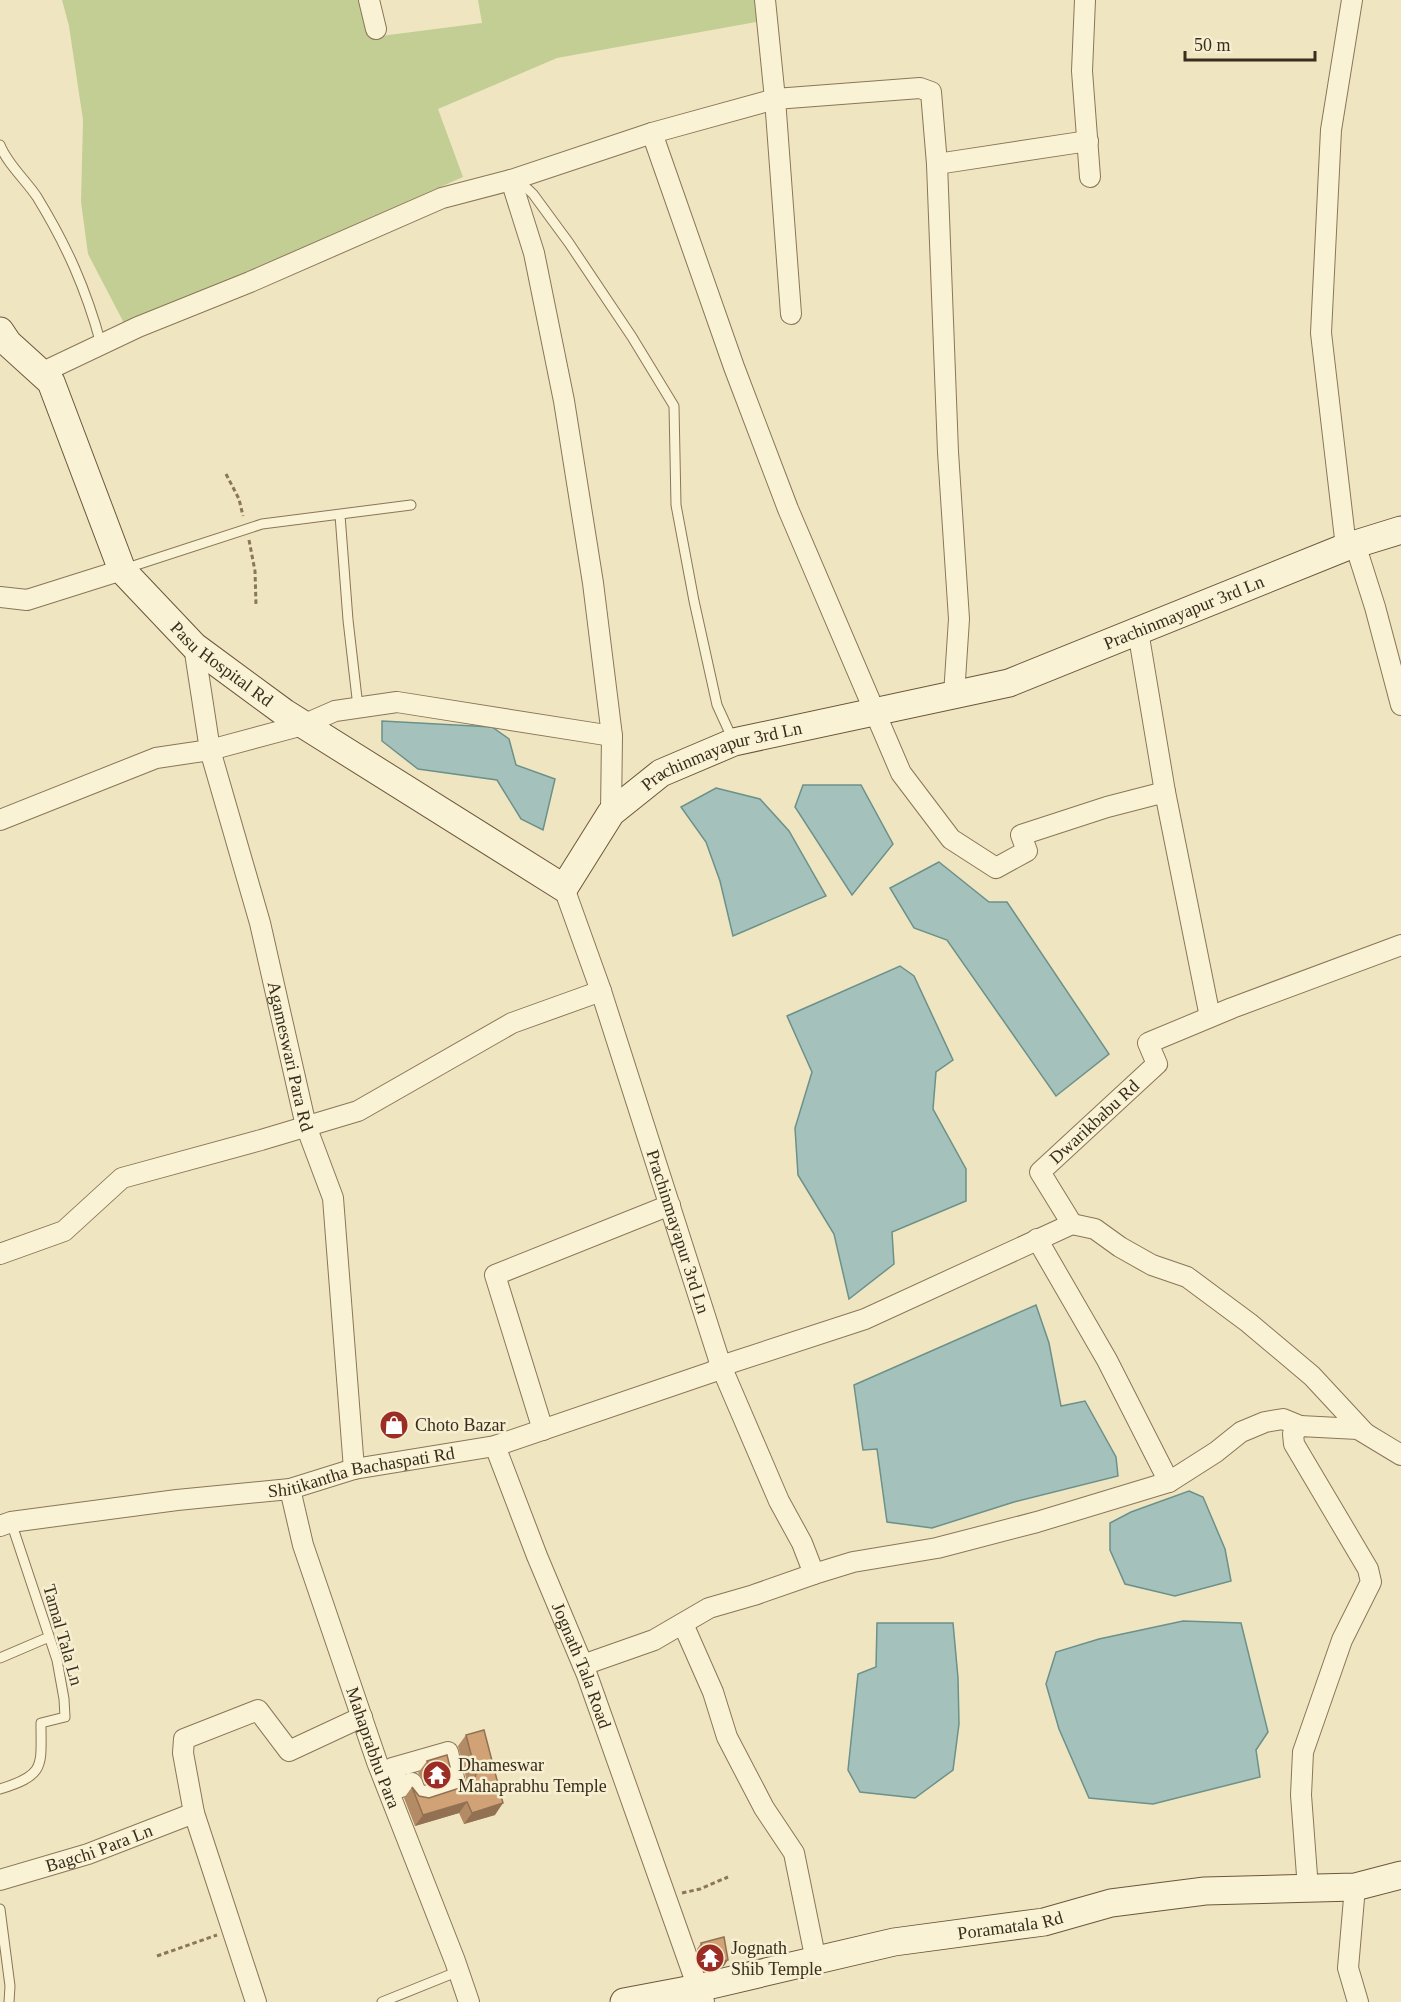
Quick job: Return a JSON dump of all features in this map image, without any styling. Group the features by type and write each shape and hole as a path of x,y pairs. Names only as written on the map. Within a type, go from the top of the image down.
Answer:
{"main road":[{"name":"Pasu Hospital Rd","path":"0,331 8,343 51,382 122,570 194,646 303,725 564,888"},
{"name":"Prachinmayapur 3rd Ln","path":"564,888 611,813 661,773 734,742 1009,682 1351,546 1401,530"},
{"name":"Poramatala Rd","path":"638,2000 701,1995 816,1960 894,1942 1044,1922 1111,1903 1205,1892 1354,1887 1401,1875"}],"street":[{"path":"369,0 376,29"},
{"path":"765,0 791,314"},
{"path":"1085,0 1083,71 1090,177"},
{"path":"1352,0 1331,130 1322,333 1351,546 1376,607 1401,705"},
{"path":"41,373 101,344 442,198 513,179 652,133 775,99 920,87 931,92 937,164 948,452 959,619 954,694"},
{"path":"652,133 734,367 780,488 873,712 901,773 951,839 996,868 1027,851 1021,835 1107,807 1165,792"},
{"path":"937,164 1088,141"},
{"path":"513,179 534,253 564,401 593,583 612,736 611,813"},
{"path":"0,597 27,600 122,570"},
{"path":"1138,631 1165,792 1210,1017"},
{"name":"Agameswari Para Rd","path":"194,646 210,750 260,923 306,1126 333,1198 354,1469"},
{"path":"0,820 156,758 210,750 303,725 335,711 358,707 397,702 612,736"},
{"name":"Prachinmayapur 3rd Ln","path":"564,888 601,991 670,1205 716,1369 779,1501 802,1543 814,1574"},
{"name":"Dwarikbabu Rd","path":"1071,1224 1040,1172 1156,1064 1148,1043 1210,1017 1401,945"},
{"path":"0,1254 64,1231 122,1178 358,1111 512,1023 601,991"},
{"path":"543,1430 495,1275 670,1205"},
{"path":"716,1369 865,1319 1071,1224 1095,1229 1120,1247 1152,1265 1187,1277 1249,1323 1312,1376 1364,1432"},
{"path":"1037,1239 1107,1360 1169,1482"},
{"name":"Shitikantha Bachaspati Rd","path":"6,1524 177,1500 291,1489 354,1469 495,1446 716,1369"},
{"path":"583,1665 654,1640 709,1608 814,1574 853,1562 948,1545 1067,1513 1169,1482 1216,1452 1241,1432 1265,1422 1283,1419 1300,1426 1358,1429 1401,1455"},
{"path":"1300,1426 1293,1434 1294,1444 1368,1569 1371,1581 1342,1640 1303,1752 1301,1795 1308,1889"},
{"name":"Jognath Tala Road","path":"495,1446 537,1556 583,1665 701,1995"},
{"name":"Mahaprabhu Para","path":"291,1489 303,1545 362,1717 394,1789 469,2002"},
{"path":"683,1624 713,1692 727,1737 764,1808 794,1853 816,1960"},
{"path":"256,2002 194,1813 183,1753 184,1739 258,1710 289,1751 362,1717"},
{"name":"Bagchi Para Ln","path":"0,1880 88,1854 194,1813"},
{"path":"1354,1887 1348,1968 1358,2002"}],"lane":[{"path":"0,145 4,156 35,195 72,259 90,302 101,344"},
{"path":"513,179 533,194 568,243 632,337 674,406 676,505 717,705 734,742"},
{"path":"122,570 262,524 411,505"},
{"path":"340,515 358,707"},
{"name":"Tamal Tala Ln","path":"0,1789 31,1777 41,1761 41,1723 65,1717 57,1660 6,1524"},
{"path":"0,1658 49,1637"},
{"path":"0,1909 10,1986 9,2002"},
{"path":"381,2002 459,1971"}],"path":[{"path":"226,474 239,499 246,529 255,571 256,605"},
{"path":"665,1897 700,1889 728,1877"},
{"path":"157,1956 233,1929"}],"green space":[{"path":"62,0 362,0 373,37 482,23 478,0 756,0 756,22 557,58 438,109 463,177 125,325 88,254 81,202 83,120 69,26"}],"water":[{"path":"382,721 492,727 509,739 516,765 555,779 543,830 521,819 497,780 418,769 382,741"},
{"path":"803,785 861,785 893,844 852,895 795,807"},
{"path":"716,788 760,799 789,831 826,896 733,936 720,881 706,842 681,807"},
{"path":"939,862 989,902 1007,902 1109,1054 1056,1096 947,940 914,928 890,888"},
{"path":"900,966 914,976 953,1060 936,1072 933,1109 966,1169 966,1201 892,1232 894,1264 849,1299 834,1234 798,1175 795,1128 812,1072 787,1016"},
{"path":"1036,1305 1049,1343 1061,1406 1085,1401 1116,1457 1118,1476 1014,1502 932,1528 887,1522 877,1449 863,1450 854,1385"},
{"path":"1189,1491 1203,1497 1225,1549 1231,1581 1175,1596 1125,1584 1110,1550 1110,1523 1131,1512"},
{"path":"1183,1621 1241,1623 1268,1732 1256,1750 1260,1777 1153,1804 1089,1798 1059,1729 1046,1684 1056,1652 1099,1639"},
{"path":"877,1623 953,1623 959,1724 953,1770 915,1798 860,1792 848,1770 858,1674 876,1667"}],"building":[{"path":"484,1730 503,1803 472,1813 467,1802 423,1815 412,1787 419,1796 429,1798 472,1784 476,1773 466,1735"},
{"path":"447,1755 450,1767 433,1772 427,1761"},
{"path":"724,1937 728,1960 709,1964 701,1943"}],"place":[{"name":"Choto Bazar","path":"394,1425"},
{"name":"Dhameswar Mahaprabhu Temple","path":"437,1775"},
{"name":"Jognath Shib Temple","path":"710,1958"}]}
